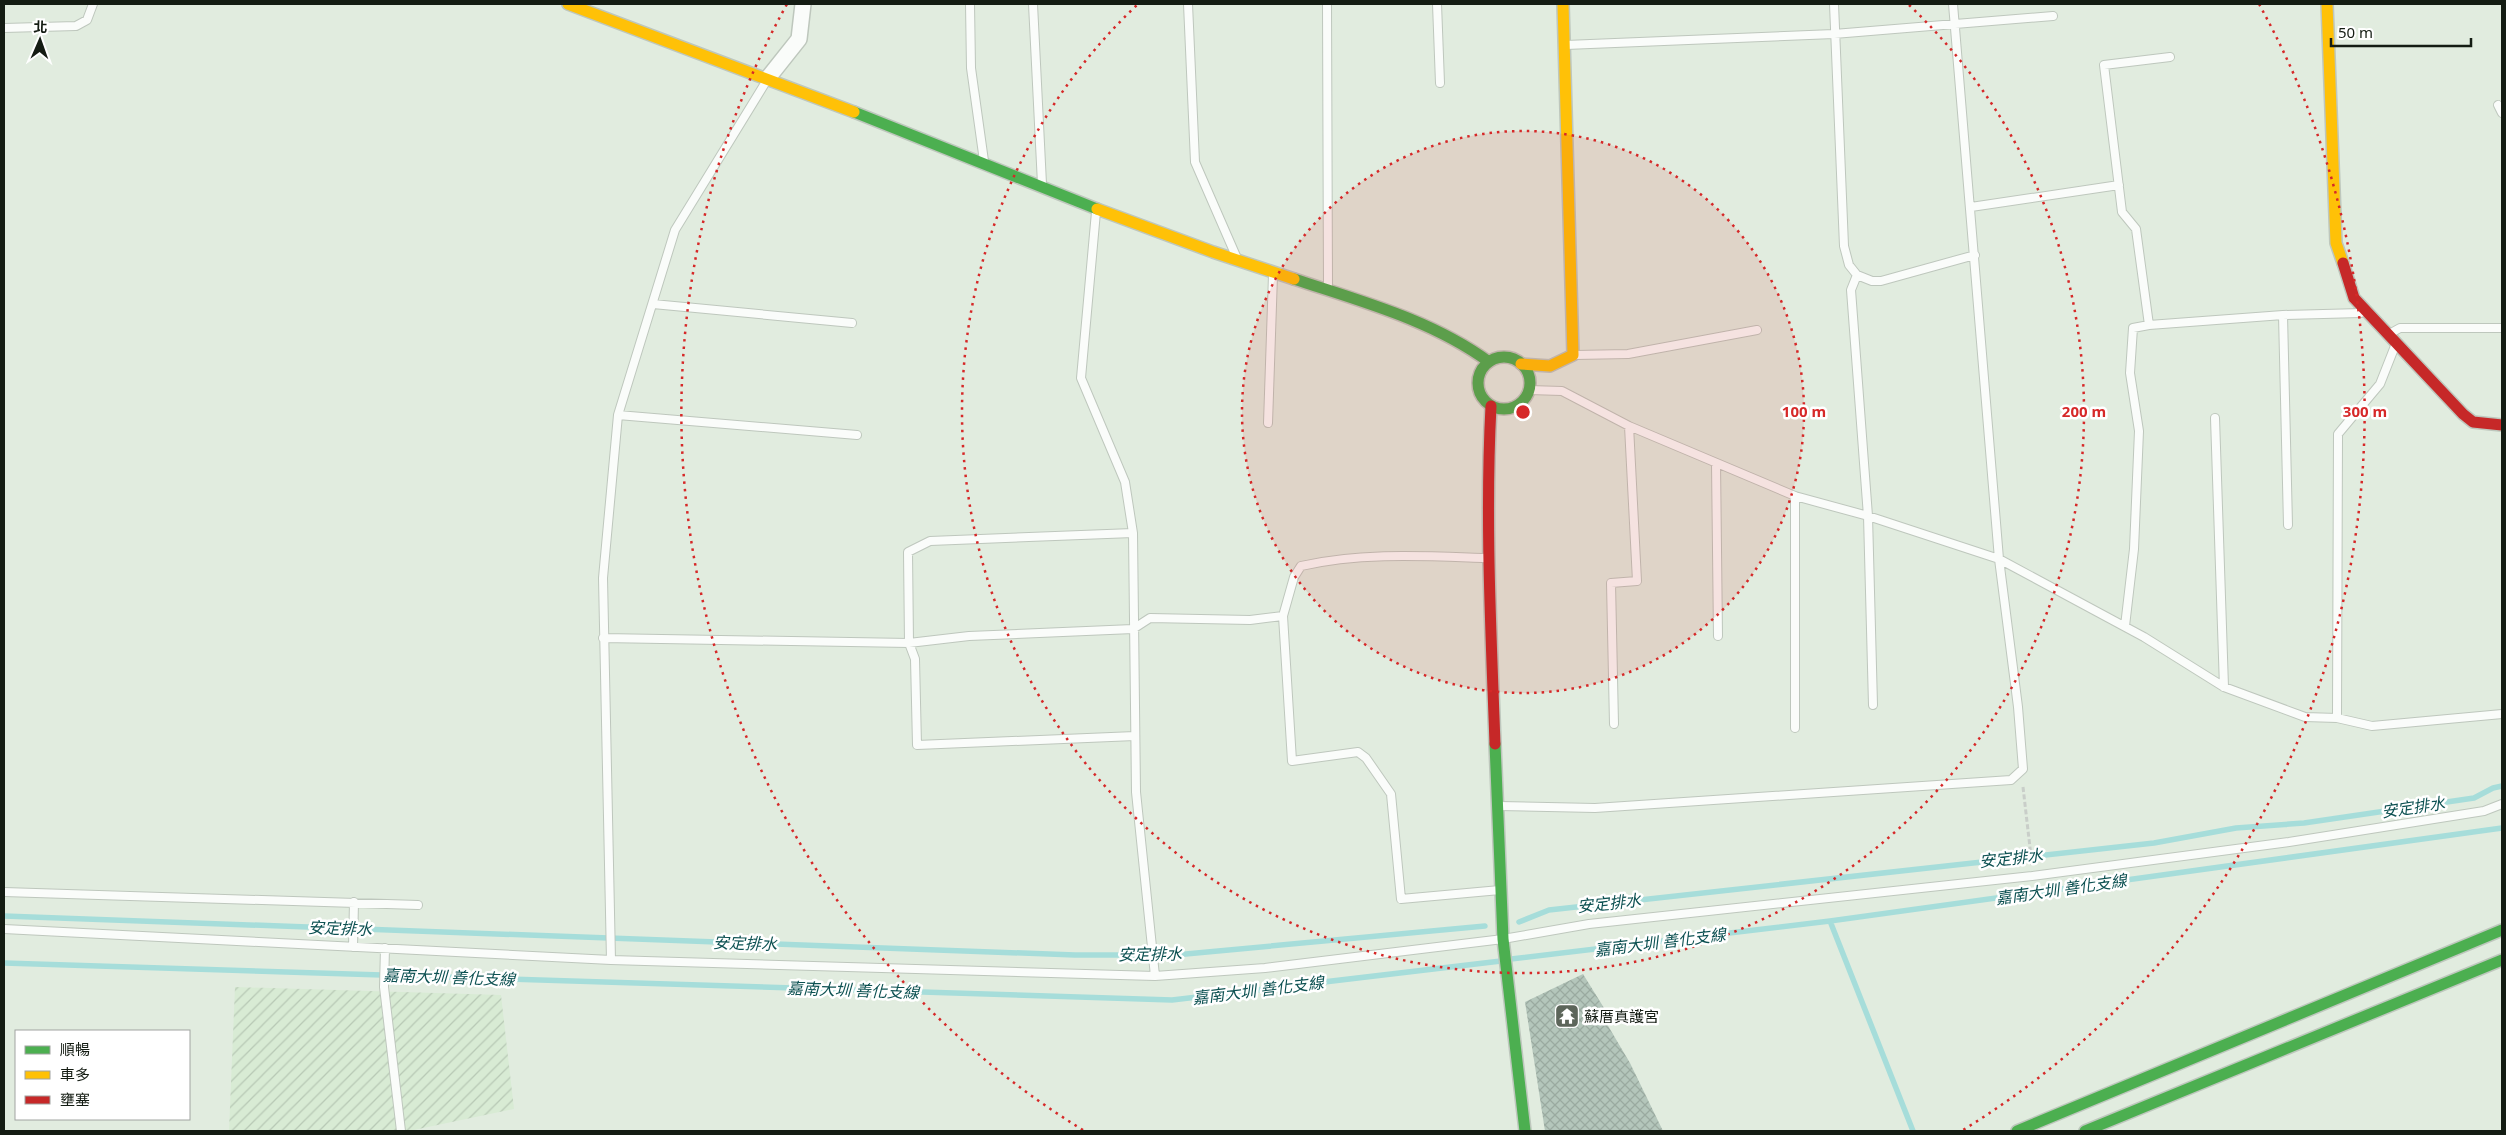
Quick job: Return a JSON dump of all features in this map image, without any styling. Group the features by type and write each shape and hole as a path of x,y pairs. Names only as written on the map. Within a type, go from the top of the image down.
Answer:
{"street":[{"path":"568,4 768,78 1043,186 1096,209 1238,262 1328,289 1434,328 1472,349 1489,362"},
{"path":"768,78 799,39 803,4"},
{"path":"1521,364 1529,376 1530,390 1526,397 1514,407 1506,409 1491,406 1484,400 1478,385 1479,376 1489,362 1505,357 1521,364 1550,366 1573,355 1563,4"},
{"path":"2327,4 2336,243 2354,298 2366,313 2473,422 2502,426"},
{"path":"1491,406 1488,466 1488,558 1503,943 1525,1131"},
{"path":"2017,1131 2502,930"},
{"path":"2085,1131 2502,960"}],"lane":[{"path":"4,28 76,26 88,20 93,4"},
{"path":"970,4 971,68 984,164"},
{"path":"1033,4 1043,186"},
{"path":"1188,4 1195,162 1238,262"},
{"path":"1327,4 1328,289"},
{"path":"1437,4 1440,83"},
{"path":"1834,4 1844,246 1849,265 1856,275 1863,279 1881,281 1975,255"},
{"path":"1499,806 1594,808 2011,780 2023,769 2018,707 1998,559 1975,255 1953,4"},
{"path":"1564,46 1834,34 2054,16"},
{"path":"2149,325 2136,228 2122,212 2104,65 2170,57"},
{"path":"611,960 602,578 618,415 675,230 768,78"},
{"path":"2498,105 2502,113"},
{"path":"1971,207 2119,185"},
{"path":"1096,209 1081,378 1125,482 1133,533 1136,792 1155,976"},
{"path":"1268,422 1273,272"},
{"path":"1856,275 1850,290 1868,516 1874,705"},
{"path":"653,304 852,323"},
{"path":"2125,626 2134,550 2139,432 2130,373 2133,328 2149,325 2283,315 2366,313"},
{"path":"2283,315 2288,525"},
{"path":"2337,718 2338,434 2380,384 2393,339 2400,328 2502,328"},
{"path":"1573,355 1628,354 1756,330"},
{"path":"1530,390 1562,391 1629,426 1795,496 1868,516 1998,559 2125,626 2224,687 2305,717 2337,718 2372,726 2502,714"},
{"path":"618,415 857,435"},
{"path":"2215,418 2224,687"},
{"path":"1614,724 1611,583 1637,581 1629,426"},
{"path":"1716,463 1718,636"},
{"path":"1795,496 1795,728"},
{"path":"1133,533 930,541 908,552 909,643 915,659 917,745 1135,736"},
{"path":"1488,558 1405,556 1326,560 1301,566 1294,577 1283,616 1292,761 1358,752 1366,758 1391,794 1402,899 1502,890"},
{"path":"603,638 909,643 969,636 1133,629 1150,618 1250,620 1283,616"},
{"path":"4,929 611,960 1155,976 1265,968 1503,943 1589,924 2032,876 2289,842 2484,811 2502,804"},
{"path":"4,892 418,905"},
{"path":"352,947 354,902"},
{"path":"385,948 384,987 401,1131"}],"path":[{"path":"2011,780 2023,787 2033,870"}],"shaded area":[{"path":"235,987 501,995 514,1109 409,1131 229,1131"}],"building":[{"name":"蘇厝真護宮","path":"1583,974 1609,1016 1604,1019 1630,1063 1663,1131 1545,1131 1525,1002"}],"waterway":[{"name":"安定排水","path":"1519,922 1549,910 2154,843 2236,828 2304,823 2474,798 2493,788 2502,786"},
{"name":"嘉南大圳 善化支線","path":"1511,959 1830,921 2502,828"},
{"name":"安定排水","path":"4,916 1075,955 1175,955 1485,926"},
{"path":"1830,921 1913,1131"},
{"name":"嘉南大圳 善化支線","path":"4,963 1172,1000 1501,961"}],"traffic: fast":[{"path":"854,112 1097,209"},
{"path":"1294,279 1420,323 1444,334 1489,362"},
{"path":"1504,357 1514,359 1522,365 1528,373 1530,383 1528,393 1522,401 1514,407 1504,409 1494,407 1486,401 1480,393 1478,383 1480,373 1486,365 1494,359 1504,357"},
{"path":"1495,744 1503,939 1525,1131"},
{"path":"2017,1131 2502,930"},
{"path":"2085,1131 2502,960"}],"traffic: slow":[{"path":"568,4 854,112"},
{"path":"1521,364 1550,366 1573,355 1563,4"},
{"path":"2327,4 2336,243 2343,263"},
{"path":"1097,209 1213,252 1294,279"}],"traffic: jam":[{"path":"2343,263 2354,298 2463,414 2473,422 2502,425"},
{"path":"1491,406 1489,533 1495,744"}],"place":[{"name":"蘇厝真護宮","path":"1567,1016"}]}
